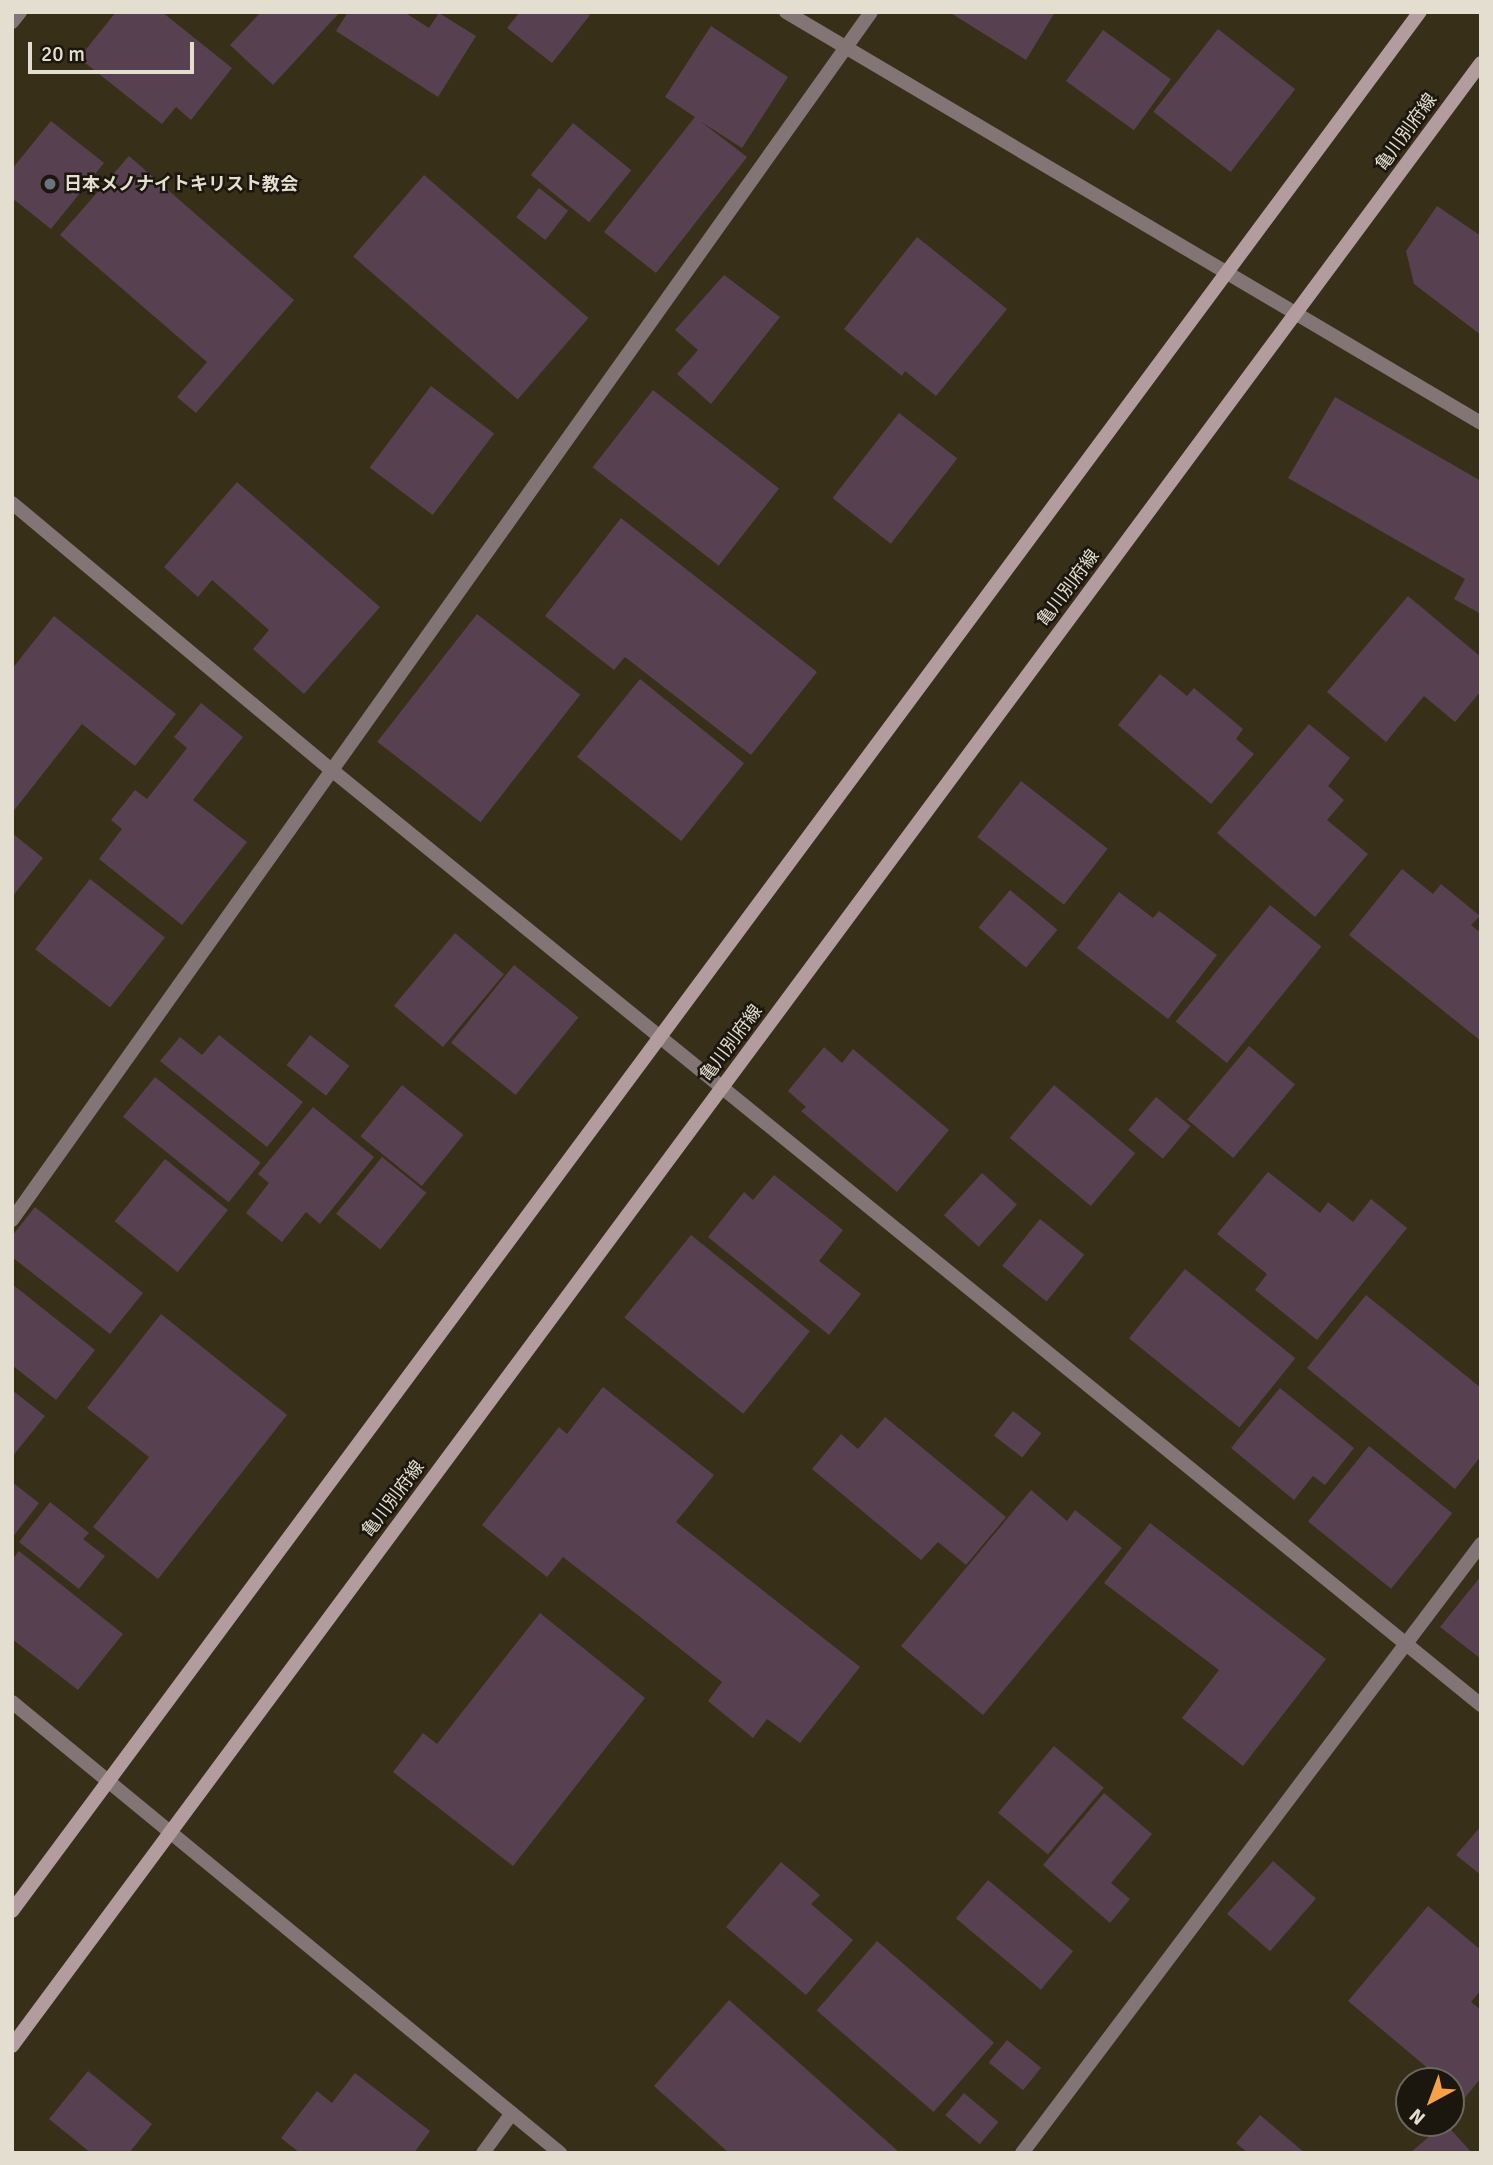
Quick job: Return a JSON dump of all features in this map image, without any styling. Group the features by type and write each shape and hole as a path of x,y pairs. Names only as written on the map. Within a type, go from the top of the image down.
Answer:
{"main road":[{"path":"12,1911 1420,12"},
{"name":"亀川別府線","path":"12,2046 1481,63"}],"street":[{"path":"12,22 20,12"},
{"path":"786,12 1481,423"},
{"path":"12,1220 871,12"},
{"path":"12,503 333,771 1481,1705"},
{"path":"1022,2153 1481,1544"},
{"path":"12,1702 559,2153"},
{"path":"483,2153 512,2113"}],"building":[{"path":"116,12 162,12 232,68 191,120 176,107 162,124 79,58"},
{"path":"261,12 340,12 273,85 230,45"},
{"path":"348,12 404,12 429,28 439,13 476,36 438,97 336,31"},
{"path":"520,12 586,12 590,15 552,63 507,28"},
{"path":"949,12 1055,12 1026,60"},
{"path":"711,26 788,77 742,148 700,121 747,157 656,273 604,232 695,117 665,97"},
{"path":"1218,29 1295,89 1231,172 1153,112"},
{"path":"1103,30 1171,79 1134,130 1066,81"},
{"name":"日本メノナイトキリスト教会","path":"51,121 104,163 51,229 12,198 12,169"},
{"path":"573,123 631,170 589,222 531,175"},
{"path":"129,156 294,300 196,413 177,397 207,362 60,235"},
{"path":"424,175 589,318 518,400 353,257"},
{"path":"539,188 568,211 545,240 516,217"},
{"path":"1437,206 1481,236 1481,335 1414,284 1406,251"},
{"path":"917,237 1007,309 936,396 905,371 902,376 844,329"},
{"path":"724,275 780,317 711,404 677,374 698,350 675,330"},
{"path":"431,386 494,434 433,515 370,467"},
{"path":"653,390 779,489 719,566 593,467"},
{"path":"1335,397 1481,481 1481,614 1454,599 1465,579 1288,478"},
{"path":"899,413 957,459 891,544 833,498"},
{"path":"237,482 380,607 304,694 253,649 269,630 212,580 198,597 164,567"},
{"path":"621,518 817,672 751,755 625,657 614,670 545,616"},
{"path":"1408,596 1481,657 1481,691 1455,722 1424,696 1386,742 1327,692"},
{"path":"477,614 580,695 480,822 377,742"},
{"path":"54,616 176,714 135,766 82,724 12,813 12,669"},
{"path":"1160,674 1187,696 1194,688 1243,729 1236,739 1254,754 1211,804 1118,725"},
{"path":"640,679 744,763 681,841 577,757"},
{"path":"201,703 243,737 193,800 247,842 182,925 99,859 122,829 111,820 135,790 147,799 187,748 174,737"},
{"path":"1309,724 1350,758 1328,786 1344,800 1327,820 1368,854 1315,917 1217,833"},
{"path":"1021,781 1108,849 1064,905 977,837"},
{"path":"12,833 43,858 12,897"},
{"path":"1402,869 1433,894 1441,884 1480,916 1471,925 1481,933 1481,1041 1349,935"},
{"path":"90,879 165,937 110,1008 35,949"},
{"path":"1010,890 1057,930 1026,967 979,928"},
{"path":"1119,892 1153,918 1159,911 1217,955 1168,1019 1077,948"},
{"path":"1270,905 1321,947 1227,1063 1176,1022"},
{"path":"455,933 504,974 443,1047 394,1006"},
{"path":"514,965 579,1017 516,1095 451,1043"},
{"path":"219,1035 303,1102 267,1147 160,1061 180,1037 202,1055"},
{"path":"310,1035 349,1066 326,1096 287,1065"},
{"path":"1249,1046 1295,1085 1233,1158 1187,1120"},
{"path":"824,1047 842,1063 853,1049 949,1130 897,1192 801,1111 806,1107 788,1091"},
{"path":"155,1077 261,1163 229,1202 123,1117"},
{"path":"402,1085 463,1135 422,1186 360,1136"},
{"path":"1054,1085 1135,1153 1091,1206 1010,1138"},
{"path":"1156,1097 1190,1126 1163,1159 1128,1130"},
{"path":"313,1107 374,1157 320,1224 306,1212 282,1242 246,1213 269,1183 258,1174"},
{"path":"382,1157 426,1193 380,1250 336,1214"},
{"path":"165,1159 228,1210 178,1272 115,1221"},
{"path":"1268,1172 1320,1213 1328,1202 1353,1222 1371,1199 1407,1228 1317,1340 1255,1290 1267,1274 1217,1234"},
{"path":"982,1173 1017,1204 979,1247 944,1215"},
{"path":"774,1175 843,1230 819,1261 861,1294 829,1335 708,1237 744,1192 753,1200"},
{"path":"35,1207 143,1293 110,1334 12,1257 12,1236"},
{"path":"1040,1219 1084,1255 1047,1302 1002,1266"},
{"path":"691,1235 810,1331 743,1414 624,1317"},
{"path":"1185,1269 1295,1358 1239,1428 1129,1338"},
{"path":"12,1284 95,1350 56,1400 12,1365"},
{"path":"1366,1295 1481,1388 1481,1456 1455,1489 1307,1368"},
{"path":"161,1314 287,1415 158,1579 93,1527 149,1457 87,1408"},
{"path":"603,1387 714,1475 676,1522 860,1667 800,1743 767,1719 753,1738 708,1701 722,1682 648,1623 563,1557 547,1577 482,1525 559,1427 567,1434"},
{"path":"1280,1388 1354,1448 1325,1485 1313,1476 1294,1500 1231,1448"},
{"path":"12,1390 45,1416 12,1457"},
{"path":"1013,1411 1041,1433 1022,1458 994,1435"},
{"path":"885,1417 1006,1517 966,1565 938,1542 921,1560 812,1469 841,1434 858,1449"},
{"path":"1369,1446 1452,1513 1391,1589 1308,1521"},
{"path":"12,1482 39,1503 12,1538"},
{"path":"1031,1490 1067,1521 1075,1510 1122,1548 983,1715 901,1646"},
{"path":"50,1502 89,1533 83,1539 105,1556 79,1589 19,1542"},
{"path":"1150,1523 1326,1659 1243,1766 1182,1718 1219,1670 1104,1583"},
{"path":"19,1551 123,1634 78,1690 12,1639 12,1560"},
{"path":"1481,1576 1481,1659 1440,1627"},
{"path":"540,1613 645,1698 513,1866 393,1772 423,1733 437,1744"},
{"path":"1054,1746 1104,1788 1048,1854 998,1813"},
{"path":"1104,1793 1152,1834 1111,1883 1130,1899 1110,1923 1043,1865"},
{"path":"1481,1826 1481,1875 1456,1855"},
{"path":"1273,1861 1316,1898 1270,1951 1227,1914"},
{"path":"781,1862 820,1895 811,1904 853,1940 806,1995 726,1927"},
{"path":"988,1880 1073,1951 1041,1990 956,1918"},
{"path":"1428,1906 1481,1950 1481,1990 1471,2002 1481,2010 1481,2078 1465,2098 1465,2067 1426,2067 1348,2001"},
{"path":"877,1941 994,2043 934,2112 817,2010"},
{"path":"729,2000 900,2153 729,2153 654,2086"},
{"path":"1007,2040 1041,2068 1023,2090 989,2063"},
{"path":"88,2071 152,2124 129,2153 91,2153 49,2119"},
{"path":"355,2073 430,2131 414,2153 300,2153 281,2138 317,2091 332,2103"},
{"path":"964,2093 998,2122 980,2144 945,2115"},
{"path":"1260,2115 1305,2153 1248,2153 1236,2143"},
{"path":"1429,2137 1458,2137 1472,2153 1410,2153"}],"place":[{"name":"日本メノナイトキリスト教会","path":"50,184"}]}
